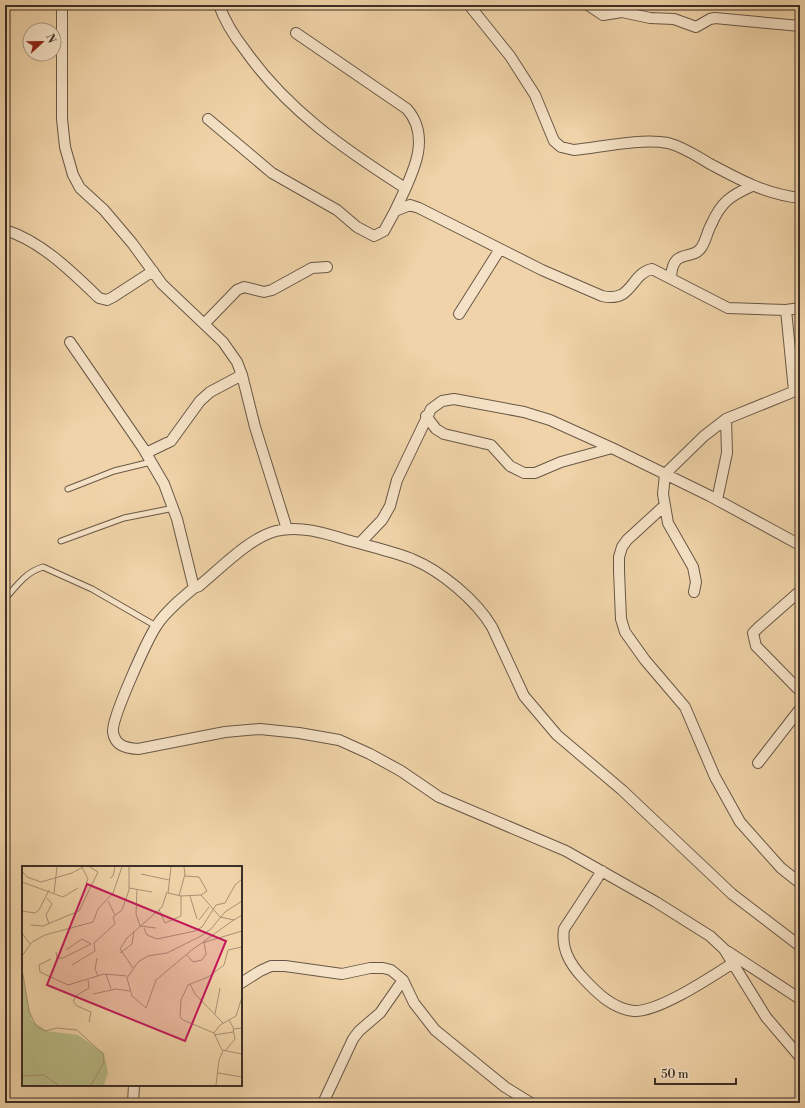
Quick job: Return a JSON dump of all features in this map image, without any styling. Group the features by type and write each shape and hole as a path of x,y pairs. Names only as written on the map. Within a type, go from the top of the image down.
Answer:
{"street":[{"path":"62,5 62,120 69,165 80,188 104,210 132,242 171,294 204,324 231,352 242,375 255,427 287,529"},
{"path":"219,5 225,21 234,35 263,76 285,99 356,157 405,188"},
{"path":"469,5 510,56 535,95 554,141 561,147 574,150 654,141 669,144 683,148 752,186 779,196 800,198"},
{"path":"588,5 603,15 622,12 650,18 674,19 696,27 710,19 715,18 800,26"},
{"path":"208,119 272,173 337,210 368,234 374,236 382,234 416,166 418,133 414,117 407,109 296,33"},
{"path":"671,277 672,266 676,261 701,248 722,204 733,195 752,186"},
{"path":"394,211 410,205 419,208 500,249 602,296 613,298 626,292 644,273 650,269 671,277 697,293 728,308 786,310 800,308"},
{"path":"5,230 20,235 54,257 99,298 107,300 113,297 153,271"},
{"path":"460,314 500,249"},
{"path":"204,324 237,290 244,287 264,292 272,290 312,268 327,266"},
{"path":"694,592 695,574 668,523 664,506 663,484 665,474 704,436 726,419 797,390 786,310"},
{"path":"70,342 149,457 164,484 174,508 186,550 194,588"},
{"path":"149,457 171,441 200,401 210,392 242,375"},
{"path":"360,543 382,520 390,506 397,480 426,416 435,404 454,399 484,403 550,420 612,448 718,500 800,545"},
{"path":"426,416 436,429 444,434 491,445 510,466 524,473 535,473 567,460 612,448"},
{"path":"718,500 727,453 726,419"},
{"path":"664,506 627,540 622,547 619,557 619,572 621,620 625,632 645,660 684,707 715,777 740,822 781,868 800,884"},
{"path":"800,946 732,894 622,790 557,735 524,696 492,627 485,616 469,597 413,560 326,534 287,529 270,533 248,545 199,586 194,588 163,617 156,626 142,652 115,718 113,731 115,740 125,748 138,749 225,732 260,729 299,733 339,740 401,771 439,797 566,851 602,871 656,902 710,936 724,949 800,999"},
{"path":"800,591 753,633 753,638 756,646 800,691"},
{"path":"758,763 800,709"},
{"path":"602,871 564,929 562,938 567,956 582,977 601,996 611,1003 634,1011 654,1007 733,963"},
{"path":"724,949 766,1017 800,1057"},
{"path":"242,982 271,966 285,966 342,974 370,968 383,968 391,970 403,980 414,1003 435,1030 505,1087 530,1103"},
{"path":"323,1103 353,1039 359,1031 380,1013 403,980"},
{"path":"133,1103 134,1086"}],"lane":[{"path":"68,489 149,457"},
{"path":"61,540 137,514 174,508"},
{"path":"5,599 25,575 43,567 92,589 156,626"}]}
